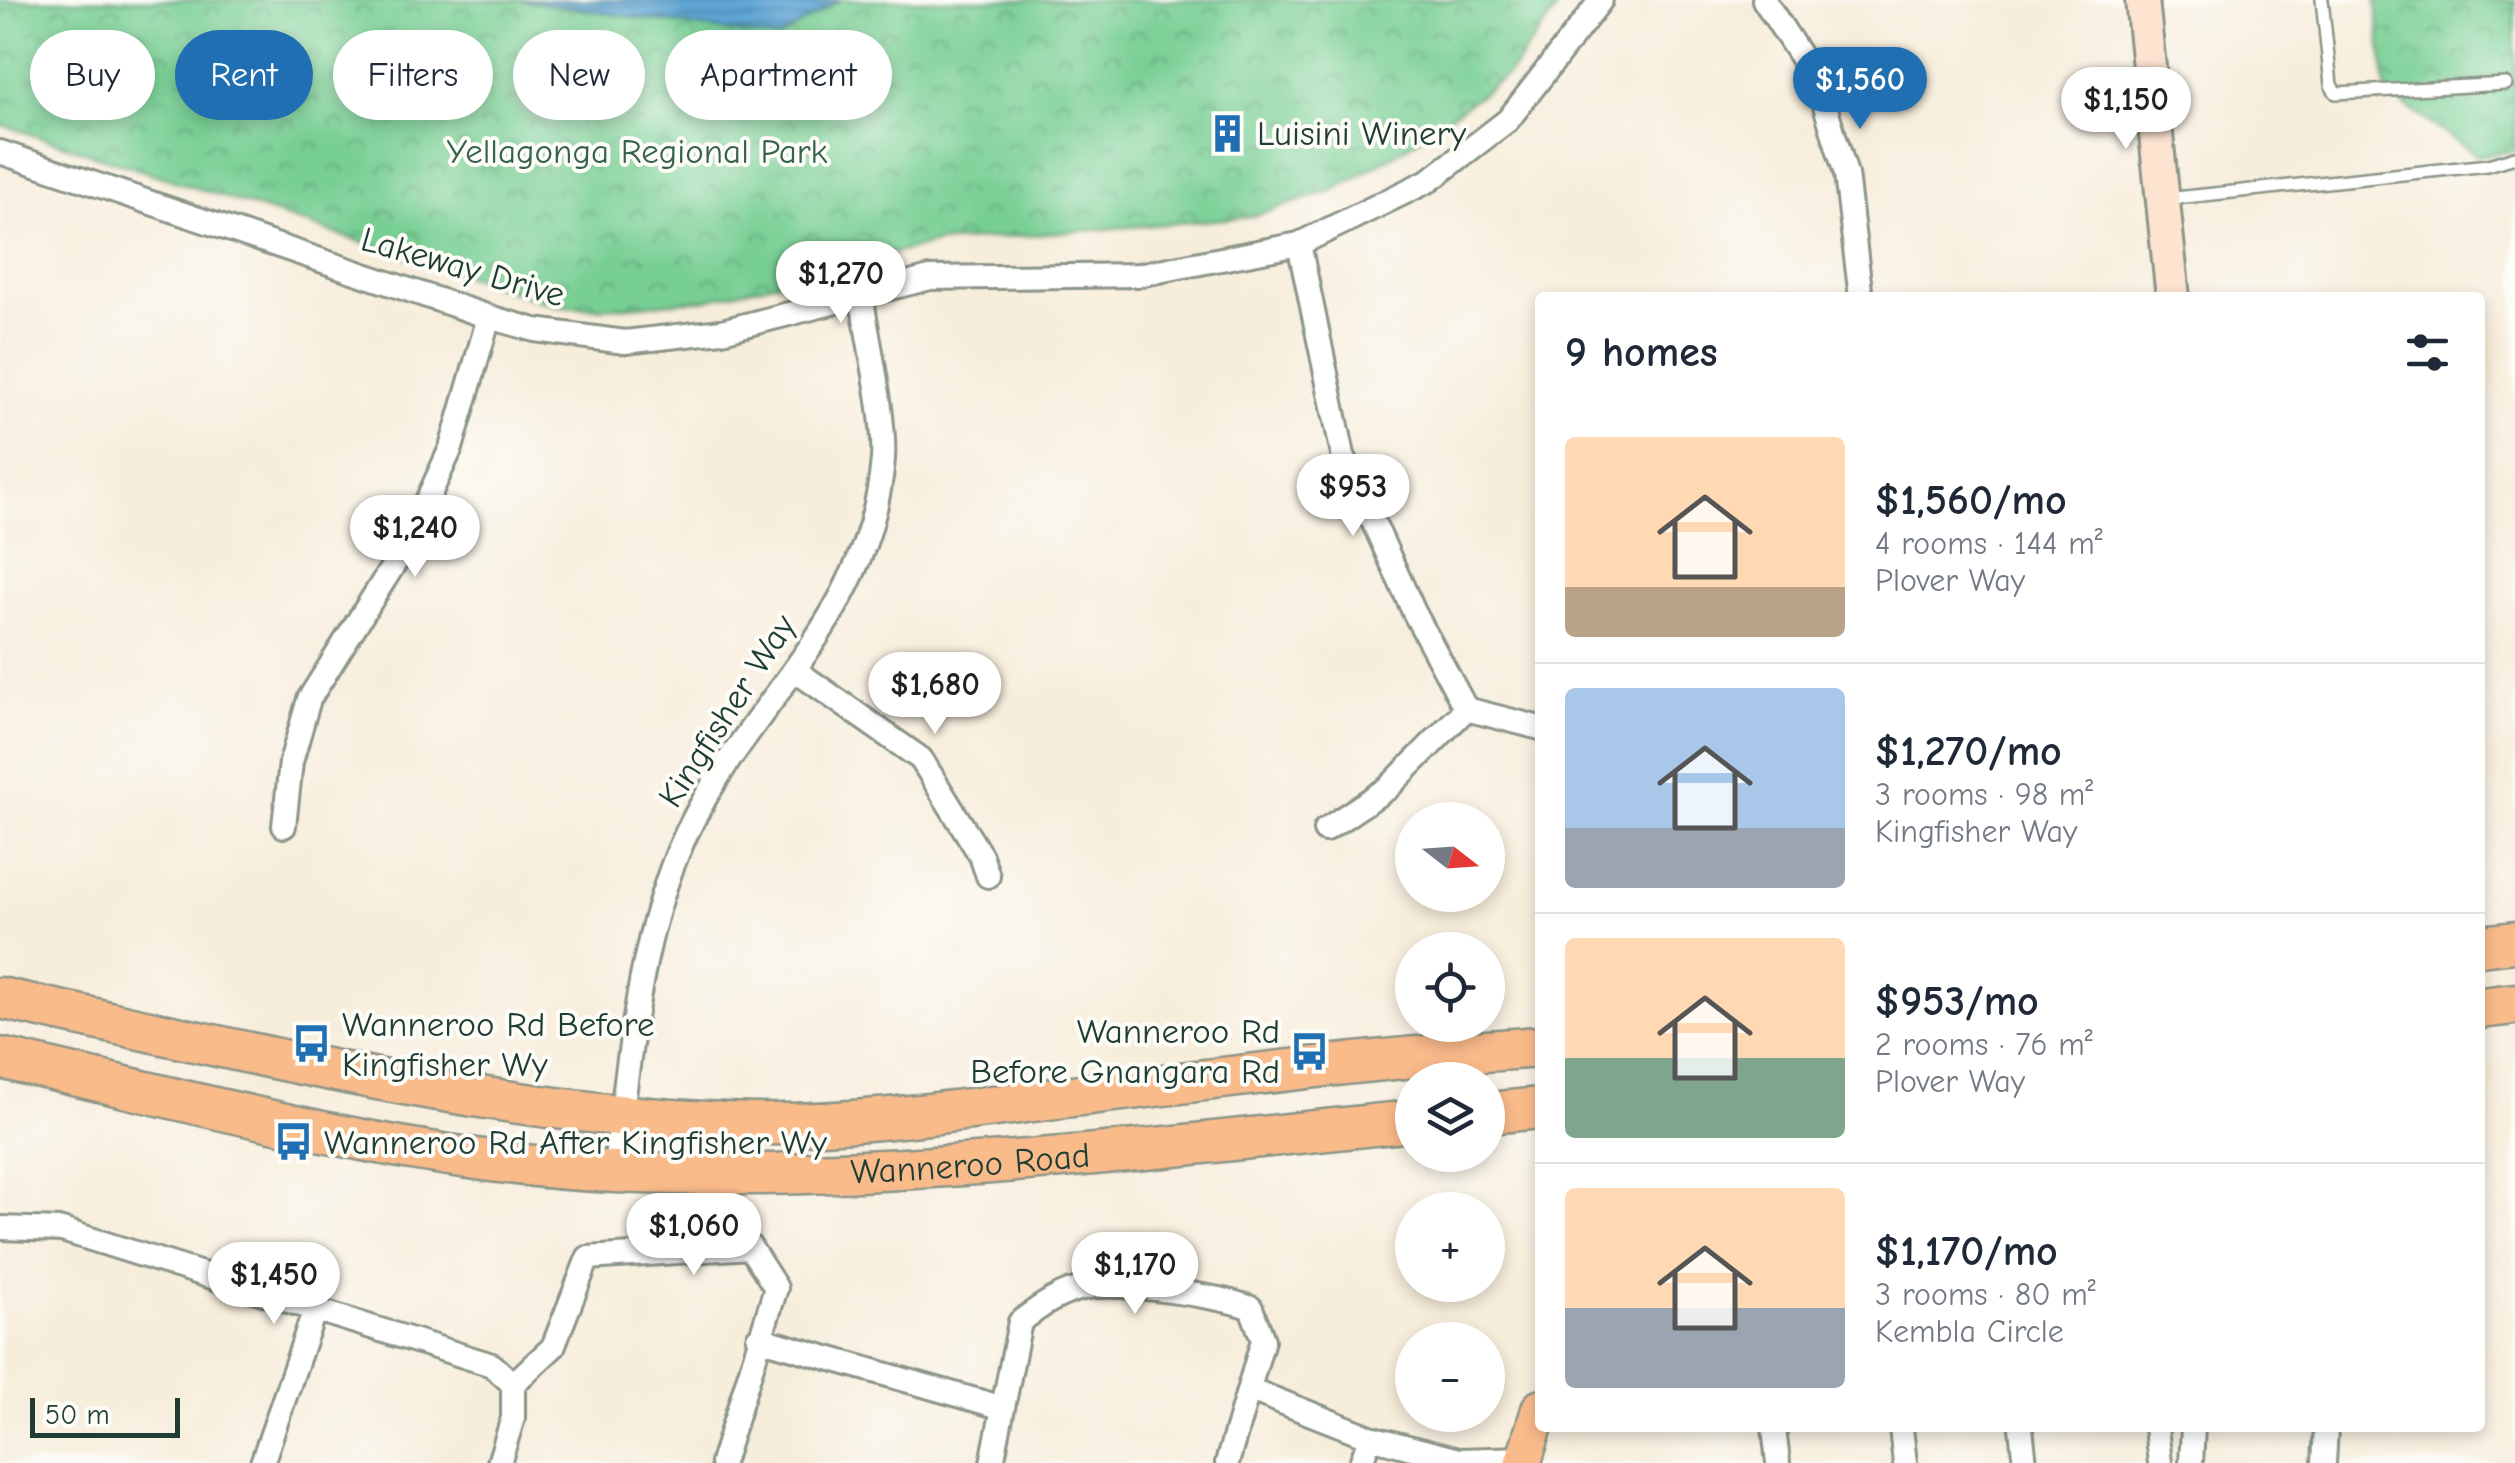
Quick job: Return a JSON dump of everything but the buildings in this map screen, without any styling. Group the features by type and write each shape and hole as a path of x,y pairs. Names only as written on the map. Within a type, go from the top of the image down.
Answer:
{"highway":[{"path":"2485,945 2515,942"},
{"name":"Wanneroo Road","path":"0,998 359,1077 622,1117 758,1124 898,1118 1535,1048"},
{"path":"2485,1007 2515,1004"},
{"name":"Wanneroo Road","path":"0,1058 367,1140 614,1172 880,1173 1395,1123"}],"main road":[{"path":"1524,1460 1535,1424"}],"street":[{"name":"Lakeway Drive","path":"0,152 489,318 535,330 625,342 722,331 930,278 1138,275 1298,244 1430,180 1508,120 1601,0"},
{"path":"1764,0 1818,84 1846,174 1860,292"},
{"path":"2142,0 2172,292"},
{"path":"1298,244 1343,454 1414,612 1466,709 1535,727"},
{"name":"Kingfisher Way","path":"614,1172 654,935 679,851 732,756 796,670 849,588 876,512 884,454 861,293"},
{"path":"284,826 291,762 309,699 408,542 451,448 489,318"},
{"path":"796,670 921,760 981,856 988,876"},
{"path":"1325,830 1388,788 1466,709"},
{"path":"0,1228 62,1230 492,1365 512,1384 514,1418 500,1463"},
{"path":"512,1384 553,1347 588,1258 750,1248 776,1288 722,1463"},
{"path":"992,1463 1000,1407 1020,1322 1043,1304 1089,1287 1223,1297 1251,1308 1263,1340 1228,1463"},
{"path":"262,1463 314,1312"},
{"path":"758,1338 1000,1407"},
{"path":"1251,1390 1370,1437 1460,1462 1524,1460"},
{"path":"1774,1432 1778,1463"},
{"path":"1900,1432 1904,1463"},
{"path":"2021,1432 2025,1463"},
{"path":"2156,1432 2160,1463"},
{"path":"2190,1463 2193,1432"},
{"path":"2324,1463 2326,1432"},
{"path":"1361,1463 1370,1437"}],"lane":[{"path":"2322,0 2331,85 2336,94 2506,84"},
{"path":"2162,199 2488,164 2515,157"}],"green space":[{"name":"Yellagonga Regional Park","path":"0,0 1563,0 1510,73 1404,149 1332,191 1249,217 936,243 709,299 605,308 557,306 0,124"},
{"path":"2376,0 2515,0 2515,151 2477,156 2386,92"}],"water":[{"path":"521,0 839,0 792,30 719,30"}],"place":[{"name":"Luisini Winery","path":"1227,133"},
{"name":"Wanneroo Rd Before Kingfisher Wy","path":"312,1044"},
{"name":"Wanneroo Rd Before Gnangara Rd","path":"1310,1051"},
{"name":"Wanneroo Rd After Kingfisher Wy","path":"294,1142"}]}
